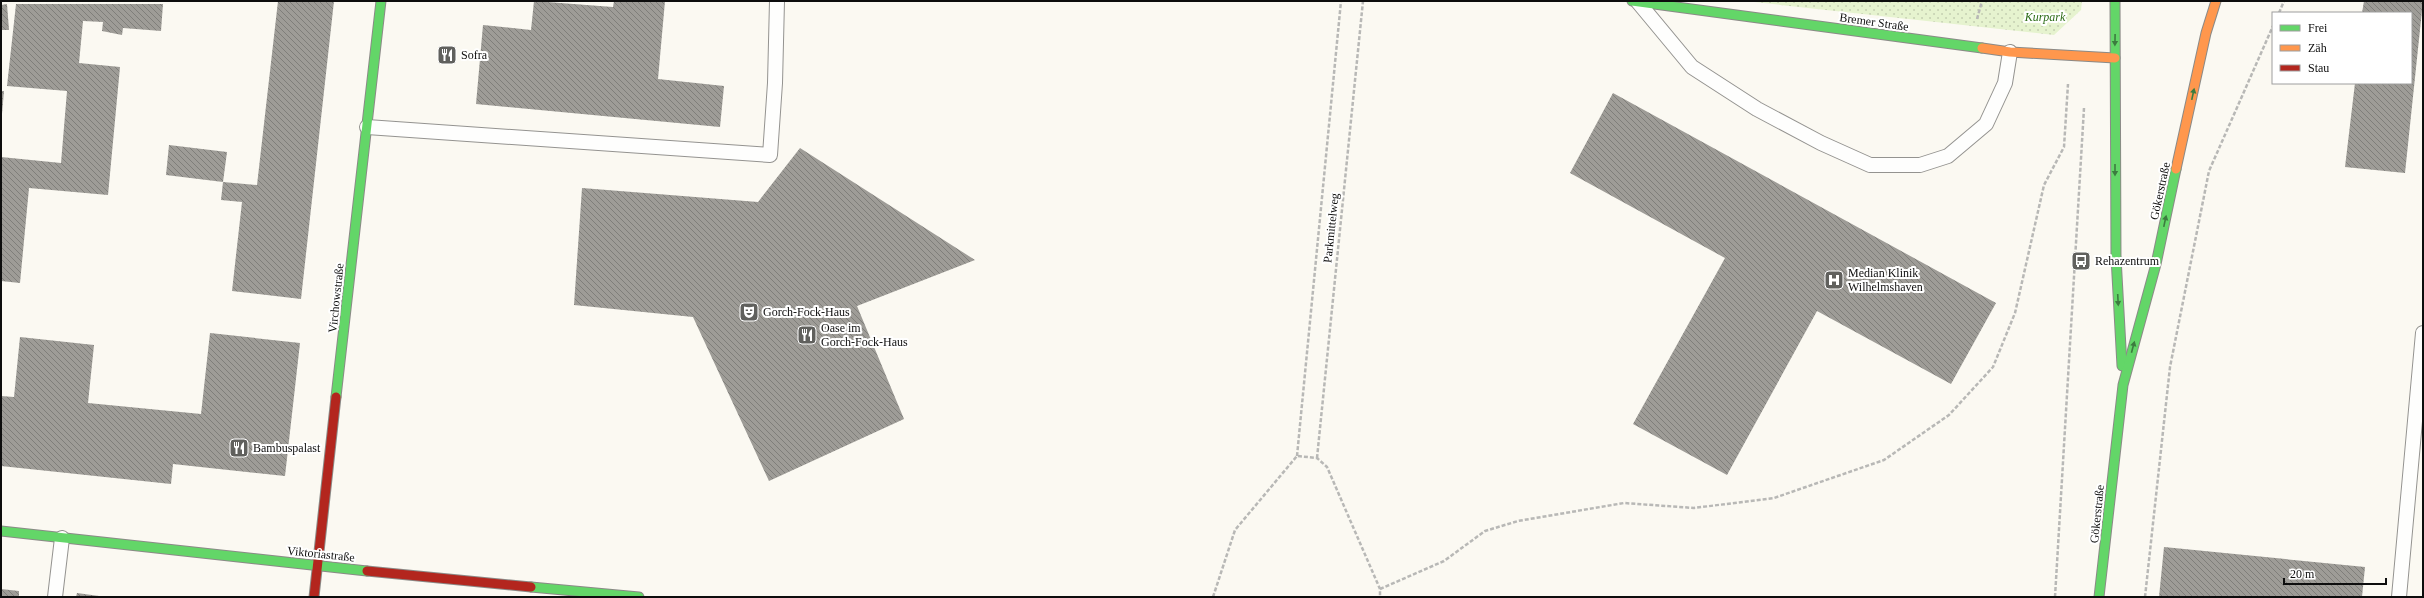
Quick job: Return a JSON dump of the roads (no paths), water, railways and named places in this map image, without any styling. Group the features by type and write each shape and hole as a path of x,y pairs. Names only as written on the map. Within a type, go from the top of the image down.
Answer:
{"street":[{"name":"Virchowstraße","path":"314,597 381,1"},
{"name":"Bremer Straße","path":"1635,1 2010,52 2115,58"},
{"name":"Gökerstraße","path":"2115,1 2116,257 2123,385"},
{"name":"Gökerstraße","path":"2099,597 2123,385 2156,264 2206,33 2216,1"},
{"name":"Viktoriastraße","path":"1,531 318,566 639,597"}],"lane":[{"path":"367,127 770,155 775,83 777,1"},
{"path":"1635,1 1692,67 1757,109 1821,143 1870,165 1920,166 1948,156 1986,124 2005,83 2010,52"},
{"path":"2399,597 2423,333"},
{"path":"55,597 62,538"}],"place":[{"name":"Sofra","path":"447,55"},
{"name":"Rehazentrum","path":"2081,261"},
{"name":"Median Klinik Wilhelmshaven","path":"1834,280"},
{"name":"Gorch-Fock-Haus","path":"749,312"},
{"name":"Oase im Gorch-Fock-Haus","path":"807,335"},
{"name":"Bambuspalast","path":"239,448"}],"park label":[{"name":"Kurpark","path":"2045,17"}]}
